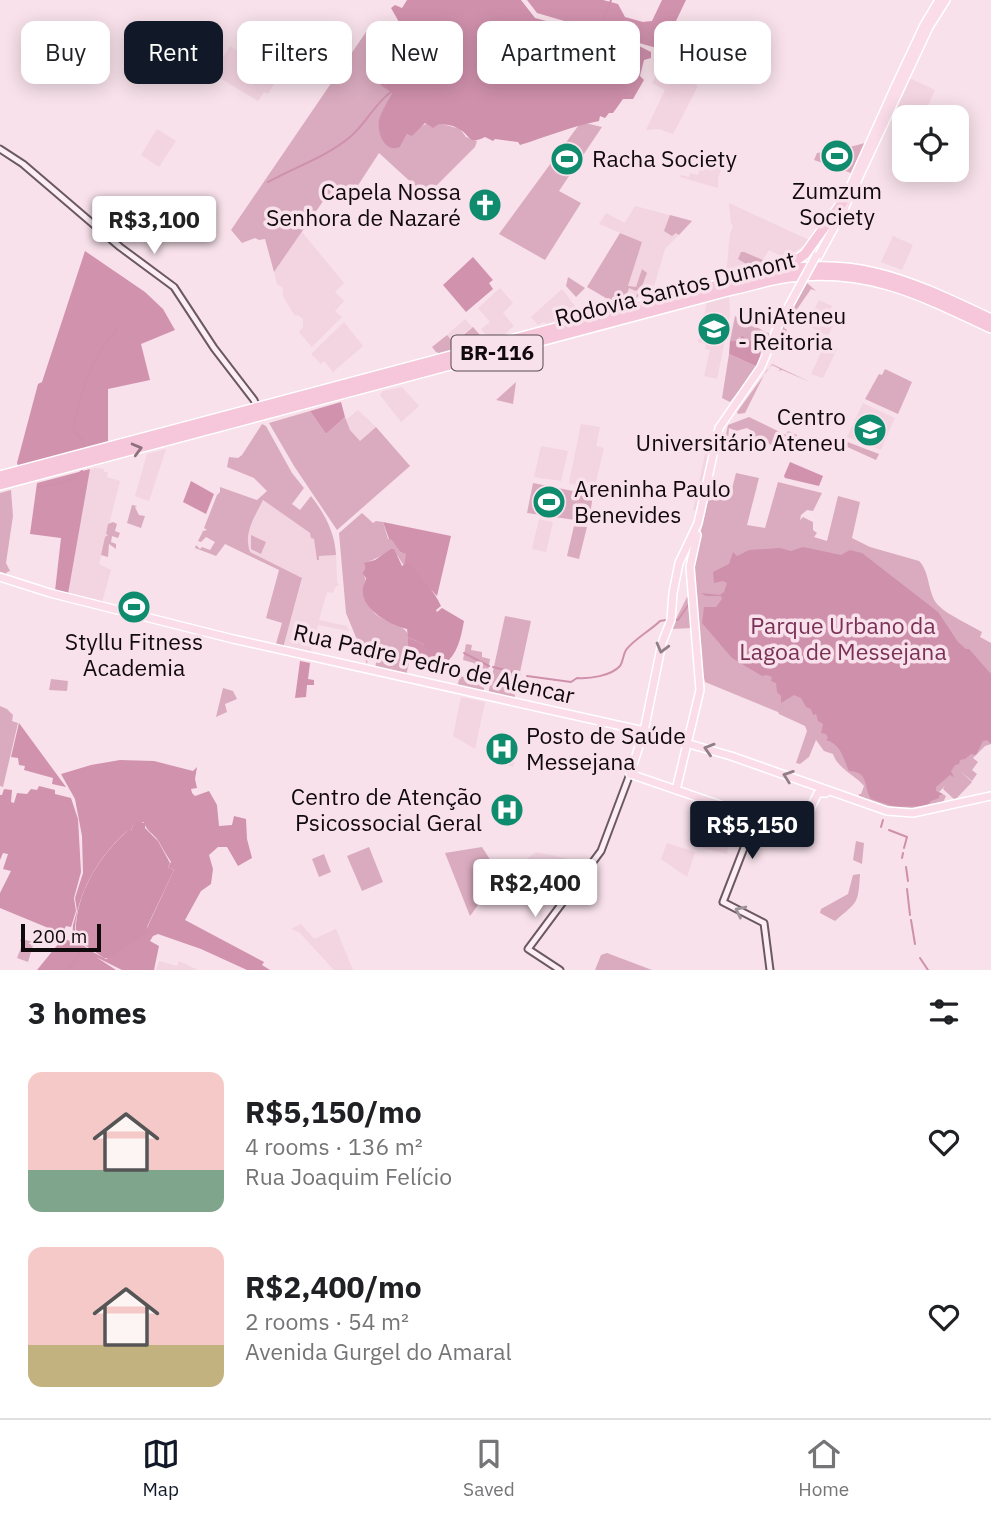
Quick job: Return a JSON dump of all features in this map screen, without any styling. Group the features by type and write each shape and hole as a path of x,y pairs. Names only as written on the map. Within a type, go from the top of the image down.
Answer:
{"highway":[{"path":"785,269 805,254 844,200"},
{"name":"Rodovia Santos Dumont","path":"0,476 785,269 824,266 876,272 915,284 991,318"},
{"name":"Rodovia Santos Dumont","path":"0,485 788,277 832,275 885,283 911,291 991,328"}],"main road":[{"path":"817,256 939,0"},
{"path":"927,26 946,0"},
{"path":"676,790 700,690 690,567 721,433 766,366 780,326 850,198 916,48"},
{"path":"0,149 26,166 120,247 174,287 257,407"},
{"path":"672,615 678,566 698,521 719,426 761,367 779,324 798,291"},
{"path":"678,566 680,573 685,575 690,567"},
{"name":"Rua Padre Pedro de Alencar","path":"0,578 50,595 288,654 688,743 856,802"},
{"path":"560,970 528,949 563,905 604,845 630,774 677,590 688,585"},
{"path":"630,774 799,832 818,793 823,792 887,815 905,817 991,797"},
{"path":"756,817 724,896 724,902 764,923 770,970"}],"shaded area":[{"path":"407,0 521,0 535,18 546,21 477,21 477,84 640,84 640,76 644,80 633,99 623,99 613,113 609,113 605,118 600,116 599,121 520,145 518,142 493,141 485,137 472,140 453,126 439,124 433,128 425,123 412,136 407,134 400,147 390,147 383,141 379,120 392,93 380,84 463,84 463,21 398,21 391,8 395,5 402,8"},
{"path":"527,0 603,0 618,4 625,17 639,21 564,21 537,13"},
{"path":"662,0 686,0 676,21 654,21 653,47 640,43 640,21 652,21"},
{"path":"230,46 237,51 237,84 274,84 268,94 264,92 258,101 223,80 223,58"},
{"path":"640,46 651,52 651,58 644,60 640,76"},
{"path":"909,78 935,90 928,105 896,105"},
{"path":"654,79 654,84 698,86 673,134 659,129 646,130 665,90 652,83"},
{"path":"157,129 176,141 159,167 141,155"},
{"path":"701,163 722,168 718,188 680,177 689,177 690,173 698,175"},
{"path":"729,203 811,241 785,258 769,250 759,266 726,275 733,226"},
{"path":"635,206 692,221 665,249 652,293 637,294 636,298 623,302 642,242 599,224 606,213 625,223"},
{"path":"302,232 344,283 335,292 344,301 335,311 342,317 312,347 299,332 303,327 303,319 295,316 283,296 283,288 277,284 274,272"},
{"path":"893,236 913,245 902,270 881,262"},
{"path":"85,251 145,292 163,309 175,330 141,344 150,380 108,389 108,443 18,466 38,384 42,382"},
{"path":"473,257 493,280 489,283 493,289 466,312 443,285"},
{"path":"500,288 513,303 503,313 514,326 505,334 489,338 481,329 490,322 478,308"},
{"path":"562,289 581,314 538,325 531,317"},
{"name":"UniAteneu - Reitoria","path":"729,296 730,315 717,379 704,376 710,350 705,349 706,344 698,342 707,302"},
{"path":"819,300 832,306 828,316 836,320 828,336 807,325"},
{"path":"465,319 472,327 453,343 447,335"},
{"path":"344,322 363,346 333,372 324,361 321,364 311,354"},
{"path":"742,336 752,342 759,340 761,360 758,367 729,354 730,341 737,341"},
{"path":"825,344 837,349 823,378 811,374"},
{"path":"402,387 419,406 401,422 380,395 383,391"},
{"path":"341,402 345,417 326,434 310,411"},
{"name":"Centro Universitário Ateneu","path":"863,403 895,418 881,450 847,437"},
{"path":"358,410 376,427 360,441 350,430 346,420"},
{"path":"581,424 600,427 596,446 604,448 594,490 569,483"},
{"path":"541,446 568,451 561,481 534,477"},
{"path":"166,449 149,501 135,496 147,454"},
{"path":"706,450 711,451 698,511 693,510"},
{"path":"790,462 823,476 819,486 785,478"},
{"path":"90,469 68,594 55,591 61,538 30,534 37,483"},
{"path":"104,469 104,472 108,472 107,477 120,481 99,564 111,570 102,602 68,594 89,470"},
{"path":"191,481 214,494 206,514 183,502"},
{"path":"263,500 336,552 339,586 336,586 333,593 327,592 319,620 347,626 349,631 318,625 310,654 283,648 302,580 239,550"},
{"path":"539,519 553,522 546,552 532,549"},
{"path":"383,522 451,536 437,596 406,564 404,566 406,554 400,552 389,539"},
{"name":"Parque Urbano da Lagoa de Messejana","path":"803,547 841,555 850,550 862,553 938,612 958,642 969,649 991,674 991,744 987,740 983,741 976,755 971,754 960,760 951,771 954,777 950,775 936,787 936,791 943,794 927,806 895,807 871,799 863,777 849,771 838,748 826,740 826,734 821,733 823,724 801,698 794,695 781,703 781,696 777,692 776,683 771,681 772,677 762,676 732,658 702,623 704,607 716,607 722,599 721,596 706,596 701,593 720,595 724,592 727,583 714,583 713,572 729,564 733,552 737,556 749,550 780,548 791,551"},
{"path":"394,549 402,566 408,562 430,589 441,606 437,612 442,608 464,621 455,651 443,665 432,658 423,644 408,637 407,629 377,615 366,603 363,596 366,578 362,573 365,569 364,563 375,560"},
{"path":"408,637 423,644 438,662 426,661 408,653"},
{"path":"300,661 310,663 308,679 314,680 314,685 307,685 306,697 295,698"},
{"path":"461,697 485,702 475,749 453,736"},
{"path":"19,723 66,787 52,784 53,778 24,770 25,766 19,765 18,758 11,757"},
{"name":"Posto de Saúde Messejana","path":"497,738 511,741 507,756 515,759 513,767 493,757"},
{"path":"120,760 154,761 193,771 197,767 197,788 191,789 192,793 195,796 209,791 217,805 219,826 232,825 234,816 246,819 252,858 238,866 227,847 218,847 209,855 213,869 211,884 201,891 185,920 264,962 262,965 270,970 247,970 201,949 158,934 150,941 159,946 154,970 122,970 96,957 116,970 37,970 63,938 72,942 77,911 75,898 83,873 82,836 75,799 61,774","holes":["144,822 157,839 171,862 168,867 174,870 147,928 148,933 106,959 75,939 78,908 89,879 106,853 127,831 131,831 133,825"]},
{"path":"39,786 71,798 78,819 81,872 74,898 76,911 71,927 66,926 58,932 0,908 0,893 11,871 3,869 8,854 3,853 0,860 0,795 4,789 12,790 11,802 14,803 17,793 27,794 31,789 37,790"},
{"path":"138,822 145,823 145,828 158,841 170,863 168,867 174,870 147,927 149,933 109,958 104,958 76,939 79,908 83,893 97,866 116,842"},
{"path":"720,823 740,830 737,840 730,840 727,854 702,848 707,834 716,835"},
{"path":"667,843 695,852 687,877 661,859"},
{"path":"536,852 589,863 568,894 517,866"},
{"path":"301,924 314,939 336,929 353,970 334,970 299,932 291,929"},
{"path":"159,961 177,966 179,961 198,970 156,970"}],"green space":[{"path":"366,32 366,84 391,84 392,93 379,121 400,147 407,134 414,133 428,123 431,127 439,123 460,129 466,137 477,141 475,147 426,196 379,153 355,190 340,201 328,194 274,272 265,239 255,238 242,243 231,230 331,84 352,84 352,53"},
{"name":"Racha Society","path":"581,122 602,127 559,191 581,203 545,260 499,234"},
{"name":"Zumzum Society","path":"865,143 851,173 814,160 817,153"},
{"path":"670,215 692,221 679,235 676,233 672,236 664,231"},
{"path":"620,233 642,242 628,286 636,287 642,269 647,273 642,286 636,291 629,288 625,299 636,298 637,294 640,294 636,299 616,304 587,287"},
{"path":"741,252 763,260 759,266 753,268 738,259"},
{"path":"568,277 585,288 576,297 566,286"},
{"path":"806,282 816,291 811,289 784,328 787,330 774,351 784,322"},
{"path":"735,316 770,334 761,360 759,340 752,342 740,337 737,341 730,341"},
{"path":"473,327 486,342 443,355 432,347 447,335 454,343"},
{"path":"729,354 758,367 730,402 722,398"},
{"path":"772,364 810,382 779,371 780,369 772,365 769,368"},
{"path":"885,369 912,382 898,414 865,399 879,374 882,375"},
{"path":"764,375 745,413 738,414 737,412"},
{"path":"516,382 513,404 496,400"},
{"path":"310,411 326,434 345,417 350,430 360,441 376,427 410,466 337,530 269,423"},
{"path":"749,417 786,435 788,431 797,435 789,454 753,436 752,431 747,428 736,431 729,428 728,440 725,439 728,425"},
{"path":"262,424 266,426 292,473 304,488 292,504 300,510 311,496 328,524 336,555 319,556 317,560 314,539 310,533 263,500 249,532 250,552 302,578 283,648 275,647 282,623 266,618 279,570 225,544 216,556 195,548 196,545 200,549 202,547 210,550 215,542 206,537 201,542 198,541 203,531 207,530 204,528 220,487 257,500 267,491 254,478 227,467 229,457 238,458 242,455"},
{"path":"845,441 879,454 876,460 843,445"},
{"name":"Parque Urbano da Lagoa de Messejana","path":"736,473 759,478 747,525 765,528 778,482 822,493 813,511 807,510 800,520 803,517 813,522 813,530 817,533 814,537 827,541 838,496 860,502 852,538 870,547 919,561 932,596 939,606 982,632 980,637 991,643 991,744 985,746 973,758 978,762 972,770 977,774 972,781 960,771 972,782 955,800 943,789 945,786 939,792 946,796 942,805 918,810 891,809 858,799 864,786 839,764 833,754 824,751 816,740 809,757 800,764 796,763 807,731 805,726 705,682 701,667 693,566 711,487 732,489"},
{"path":"533,483 593,495 589,522 527,513"},
{"path":"11,490 13,516 6,563 10,571 5,576 0,572 0,493"},
{"path":"132,505 137,506 135,507 139,515 145,516 141,528 127,523"},
{"path":"362,513 373,523 383,522 388,539 392,539 400,552 407,554 404,566 397,555 385,554 364,564 362,573 366,580 367,599 371,609 376,615 404,629 408,634 408,649 411,654 406,676 375,669 378,651 368,656 367,664 346,613 339,533"},
{"path":"108,524 117,524 115,531 120,533 118,538 112,536 111,542 116,544 116,549 109,544 108,557 101,555 105,537 108,535"},
{"path":"574,526 587,527 579,559 567,556"},
{"path":"251,535 266,542 261,554 251,549"},
{"path":"687,597 690,597 693,628 671,629"},
{"path":"505,616 531,621 514,700 488,694"},
{"path":"466,644 472,645 471,650 482,652 482,657 490,659 488,671 463,660"},
{"path":"471,673 472,677 486,680 483,693 457,687 460,676 470,678"},
{"path":"51,679 68,681 67,691 49,690"},
{"path":"223,688 233,691 237,699 225,704 227,712 216,717"},
{"path":"0,706 13,715 12,721 18,723 3,787 0,786"},
{"path":"856,841 864,843 862,864 853,860"},
{"path":"369,847 383,882 362,891 347,856"},
{"path":"482,847 500,875 470,916 445,853"},
{"path":"324,854 331,872 319,877 312,859"},
{"path":"860,874 857,897 848,910 835,921 820,913 821,909 848,894 853,875"},
{"path":"21,939 34,942 28,962 17,958 23,942"},
{"path":"607,953 652,970 595,970 601,955"}],"waterway":[{"path":"603,21 611,0"},
{"path":"268,182 341,144 356,132 391,92"},
{"path":"85,449 73,429 79,402 93,364 117,330"},
{"path":"38,487 67,481 82,471"},
{"path":"675,620 678,620 689,604"},
{"path":"527,676 571,682 577,678 611,672 620,666 626,650 633,643 660,621 666,620"},
{"path":"464,653 489,666"},
{"path":"493,667 520,674"},
{"path":"881,827 883,820"},
{"path":"889,830 907,837 904,848"},
{"path":"902,858 903,853"},
{"path":"906,867 908,881"},
{"path":"907,889 910,915"},
{"path":"911,920 915,944"},
{"path":"68,970 82,950"},
{"path":"920,958 928,970"}],"place":[{"name":"Zumzum Society","path":"837,156"},
{"name":"Racha Society","path":"567,159"},
{"name":"Capela Nossa Senhora de Nazaré","path":"485,205"},
{"name":"UniAteneu - Reitoria","path":"714,329"},
{"name":"Centro Universitário Ateneu","path":"870,430"},
{"name":"Areninha Paulo Benevides","path":"549,502"},
{"name":"Styllu Fitness Academia","path":"134,607"},
{"name":"Posto de Saúde Messejana","path":"502,749"},
{"name":"Centro de Atenção Psicossocial Geral","path":"507,810"}]}
